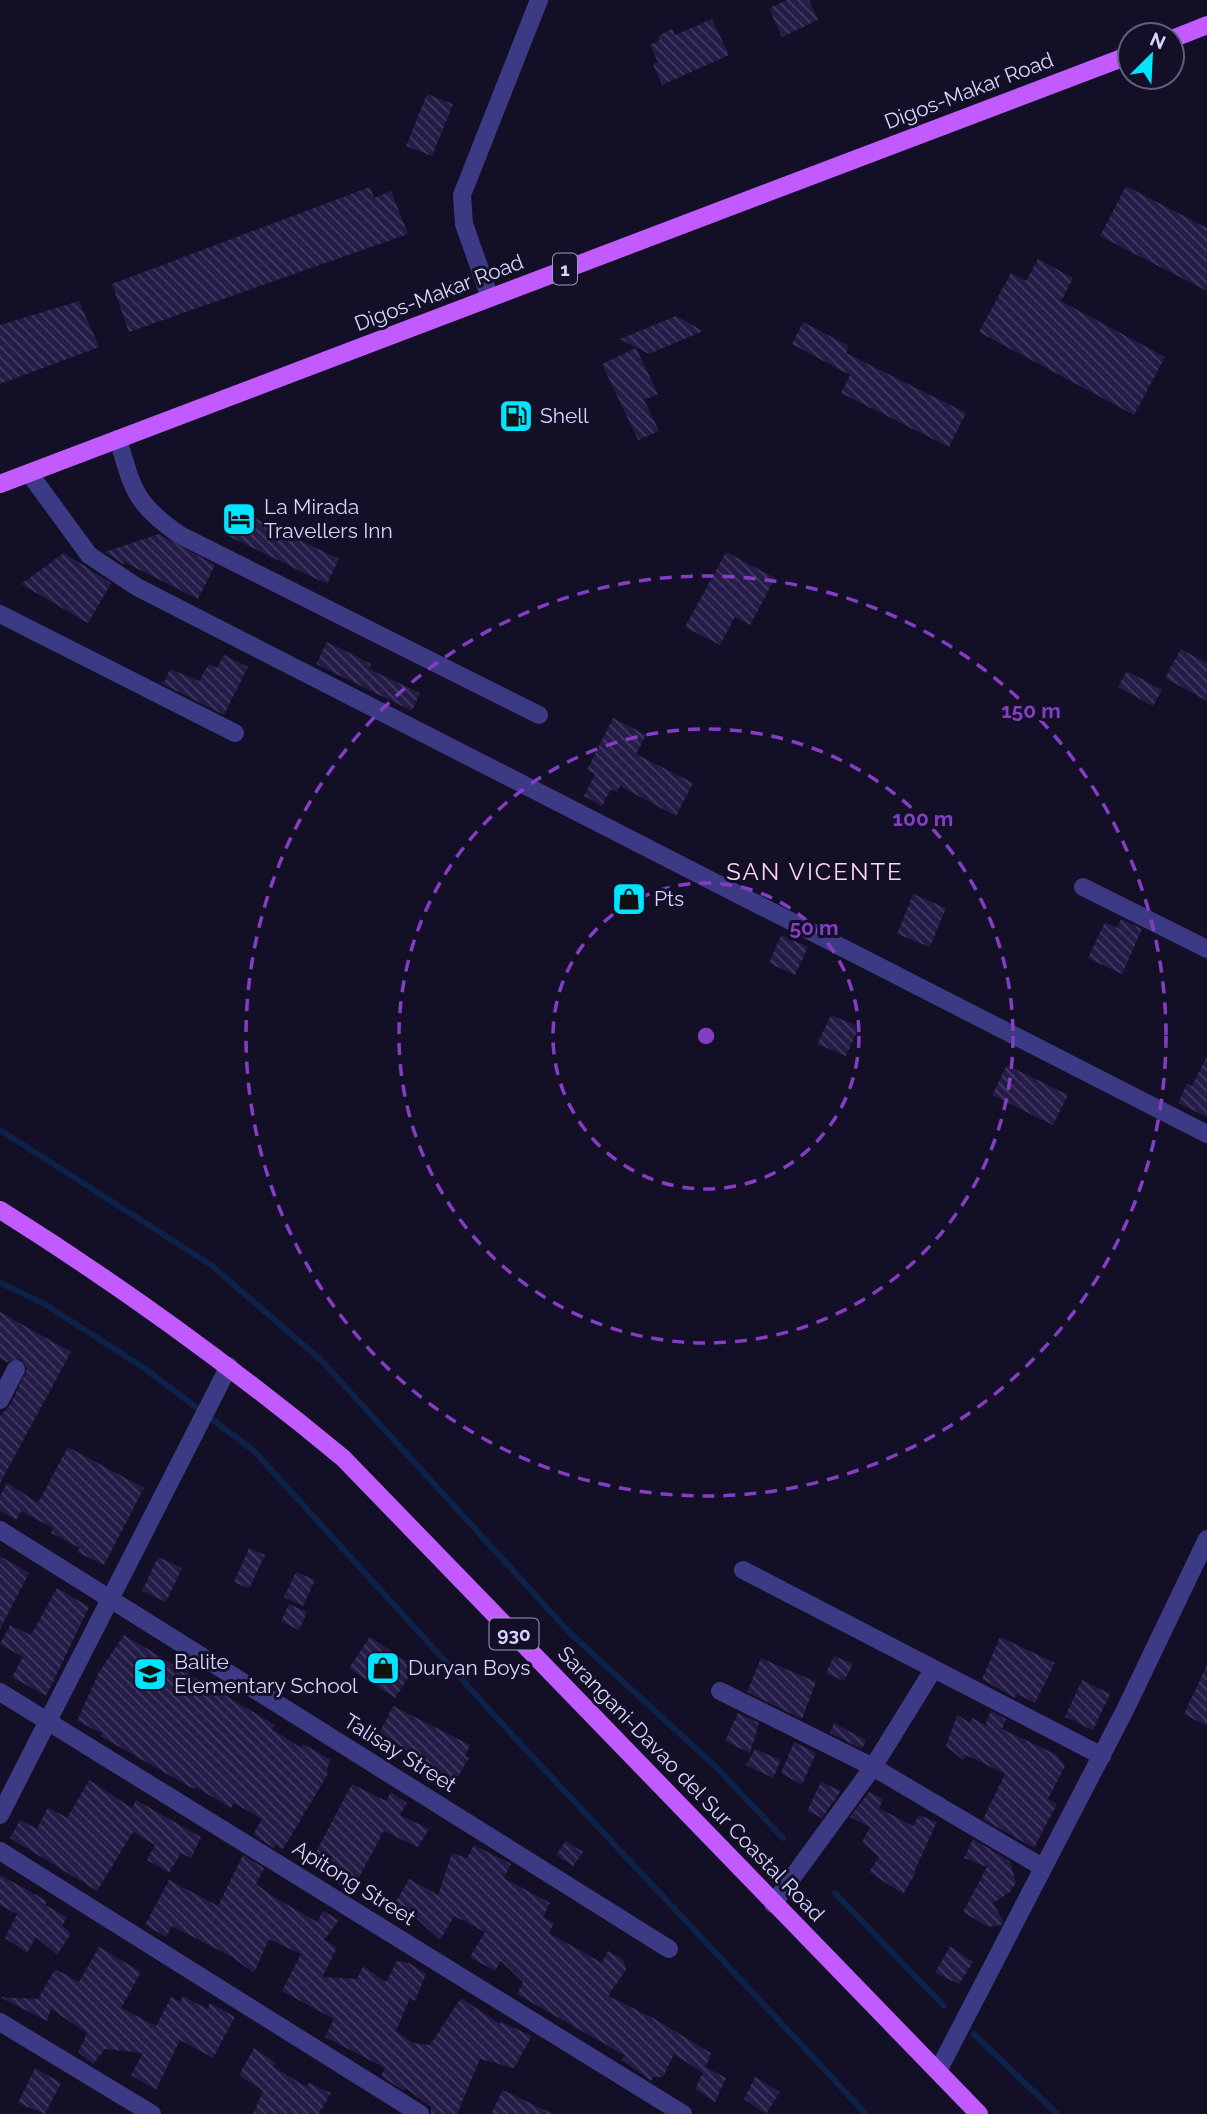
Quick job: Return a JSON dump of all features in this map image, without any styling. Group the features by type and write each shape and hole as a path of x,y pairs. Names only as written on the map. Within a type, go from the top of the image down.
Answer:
{"main road":[{"path":"1186,33 1207,25"},
{"name":"Digos-Makar Road","path":"0,484 1116,60"},
{"name":"Sarangani-Davao del Sur Coastal Road","path":"0,1210 100,1273 229,1366 343,1458 979,2114"}],"street":[{"path":"490,298 464,224 462,195 538,0"},
{"path":"118,439 133,489 141,503 180,535 206,551 539,715"},
{"path":"29,473 89,555 137,587 1207,1134"},
{"path":"0,614 235,733"},
{"path":"1083,887 1207,949"},
{"path":"0,1815 229,1366"},
{"path":"0,1400 16,1369"},
{"name":"Talisay Street","path":"0,1530 669,1949"},
{"path":"938,2071 1101,1756 1207,1539"},
{"path":"743,1570 1101,1756"},
{"path":"773,1904 873,1767 933,1670"},
{"path":"720,1691 873,1767 1042,1867"},
{"name":"Apitong Street","path":"0,1692 683,2114"},
{"path":"0,1851 420,2114"},
{"path":"0,2022 152,2114"}],"building":[{"path":"788,0 809,0 818,20 782,37 769,8"},
{"path":"712,19 729,55 662,85 653,64 658,62 650,45 660,40 658,36 672,29 675,35"},
{"path":"427,94 453,104 432,156 406,146"},
{"path":"1126,186 1207,228 1207,291 1100,236"},
{"path":"370,187 374,198 391,191 408,234 129,332 112,284"},
{"path":"1038,259 1073,278 1061,301 1165,357 1134,415 979,332 1011,273 1026,281"},
{"path":"79,301 99,347 0,384 0,325"},
{"path":"676,316 703,331 649,354 620,339"},
{"path":"803,322 849,346 846,353 966,413 949,447 841,393 850,375 792,344"},
{"path":"636,348 658,394 644,400 659,431 638,440 602,364"},
{"path":"236,509 339,559 327,584 224,534"},
{"path":"159,534 215,565 198,599 124,562 123,564 105,552"},
{"path":"726,552 775,578 750,625 735,617 720,645 685,627"},
{"path":"64,553 111,583 88,623 21,584"},
{"path":"327,642 371,664 369,669 420,693 412,711 316,664"},
{"path":"1181,649 1207,663 1207,701 1165,678"},
{"path":"224,655 248,667 224,715 159,682 165,681 170,669 199,681 209,664 217,668"},
{"path":"1127,671 1162,690 1153,706 1118,687"},
{"path":"613,718 646,735 636,754 693,783 676,816 620,786 617,792 611,789 602,806 584,796 595,774 587,770"},
{"path":"913,894 946,908 930,947 897,934"},
{"path":"1121,919 1142,929 1122,974 1088,958 1105,922 1117,928"},
{"path":"781,935 808,947 795,975 769,963"},
{"path":"831,1015 859,1027 846,1056 817,1044"},
{"path":"1207,1056 1207,1117 1178,1103 1187,1084 1192,1086"},
{"path":"1007,1065 1068,1095 1053,1125 992,1095"},
{"path":"0,1312 71,1352 0,1483 0,1416 10,1405 27,1369 21,1359 7,1362 0,1358"},
{"path":"68,1447 144,1488 104,1565 77,1552 80,1548 51,1533 53,1528 21,1511 16,1520 0,1511 0,1496 7,1483 38,1503"},
{"path":"249,1548 265,1555 249,1589 234,1582"},
{"path":"0,1556 29,1573 0,1629"},
{"path":"158,1557 182,1568 166,1602 142,1591"},
{"path":"296,1572 315,1580 303,1606 284,1597"},
{"path":"57,1588 89,1607 46,1696 12,1677 23,1657 0,1644 10,1625 31,1635"},
{"path":"289,1604 307,1612 299,1630 281,1621"},
{"name":"Balite Elementary School","path":"124,1635 275,1725 272,1729 301,1748 303,1744 331,1760 326,1770 329,1772 283,1849 275,1845 274,1848 253,1835 262,1819 234,1803 231,1808 196,1787 194,1789 100,1736 102,1733 77,1721 99,1672"},
{"path":"370,1637 415,1667 395,1698 349,1668"},
{"path":"1000,1637 1055,1663 1035,1703 1017,1694 1015,1698 982,1679"},
{"path":"834,1656 853,1664 844,1681 826,1673"},
{"path":"761,1658 816,1682 802,1719 747,1692"},
{"path":"1207,1665 1207,1726 1184,1714"},
{"path":"1082,1680 1110,1694 1093,1730 1065,1717"},
{"path":"393,1706 470,1745 465,1756 469,1758 454,1783 450,1778 445,1790 421,1775 427,1765 380,1732"},
{"path":"991,1711 1006,1719 1002,1729 1057,1755 1065,1766 1048,1799 1057,1804 1034,1848 983,1819 1005,1774 966,1755 963,1760 946,1746 957,1715 970,1723 972,1718 985,1725"},
{"path":"738,1713 759,1723 750,1753 725,1741"},
{"path":"834,1723 866,1740 862,1749 830,1733"},
{"path":"794,1742 816,1753 802,1785 781,1773"},
{"path":"755,1749 781,1760 773,1778 746,1765"},
{"path":"89,1780 132,1808 136,1800 201,1837 191,1858 181,1853 169,1873 147,1860 155,1845 133,1832 97,1891 10,1838 20,1820 37,1829 48,1807 67,1818"},
{"path":"821,1782 841,1791 822,1818 807,1811"},
{"path":"352,1784 386,1801 391,1792 407,1803 400,1815 429,1829 418,1847 384,1831 350,1894 334,1881 339,1871 314,1856"},
{"path":"869,1792 883,1799 879,1808 913,1826 919,1815 937,1822 914,1872 916,1873 903,1894 869,1872 879,1857 862,1842 870,1827 850,1817"},
{"path":"973,1839 1010,1861 1016,1883 1010,1892 993,1903 1003,1921 1001,1925 988,1927 963,1912 987,1867 964,1858"},
{"path":"566,1841 583,1852 573,1866 556,1855"},
{"path":"474,1845 511,1864 504,1878 550,1903 543,1917 554,1923 549,1933 602,1963 608,1951 623,1959 626,1970 608,1996 653,2018 711,2053 706,2067 726,2078 715,2102 695,2089 703,2073 674,2054 663,2077 653,2077 651,2081 622,2060 624,2055 517,1994 523,1982 501,1961 495,1971 470,1957 485,1932 454,1916 440,1940 417,1919 394,1905 409,1879 438,1895 452,1853 467,1858"},
{"path":"243,1855 264,1868 256,1884 271,1895 317,1922 323,1911 339,1920 324,1940 337,1948 322,1977 357,1979 363,1966 386,1982 397,1961 409,1963 426,1974 415,2001 410,1998 396,2031 413,2043 430,2045 461,1998 500,2024 501,2022 532,2036 514,2068 480,2059 457,2114 431,2114 431,2107 405,2088 404,2091 381,2076 385,2068 325,2037 334,2019 282,1991 301,1954 269,1939 254,1973 232,1957 172,1926 166,1937 145,1925 169,1880 218,1906"},
{"path":"0,1875 47,1901 45,1905 67,1917 62,1926 71,1933 57,1955 36,1937 27,1953 5,1938 17,1914 0,1905"},
{"path":"950,1946 973,1962 959,1984 935,1973"},
{"path":"99,1947 141,1972 121,2008 156,2026 171,1997 180,2002 183,1996 207,2009 210,2003 235,2017 213,2058 180,2040 156,2090 131,2075 143,2053 105,2049 93,2064 78,2052 87,2033 51,2009 47,2021 0,1997 38,1999 55,1969 79,1982"},
{"path":"254,2048 276,2063 274,2067 306,2087 309,2083 331,2093 319,2114 253,2114 263,2091 239,2075"},
{"path":"35,2068 61,2083 45,2114 18,2103"},
{"path":"755,2077 780,2092 766,2114 744,2099"},
{"path":"503,2090 553,2114 491,2114"}],"waterway":[{"path":"0,1130 211,1265 321,1360 570,1633 716,1767 783,1838"},
{"path":"0,1283 43,1303 144,1368 254,1451 516,1739 866,2114"},
{"path":"835,1893 944,2006"},
{"path":"974,2034 1057,2114"}],"place":[{"name":"Shell","path":"516,416"},
{"name":"La Mirada Travellers Inn","path":"239,519"},
{"name":"Pts","path":"629,899"},
{"name":"Duryan Boys","path":"383,1668"},
{"name":"Balite Elementary School","path":"150,1674"}],"district":[{"name":"SAN VICENTE","path":"815,872"}]}
